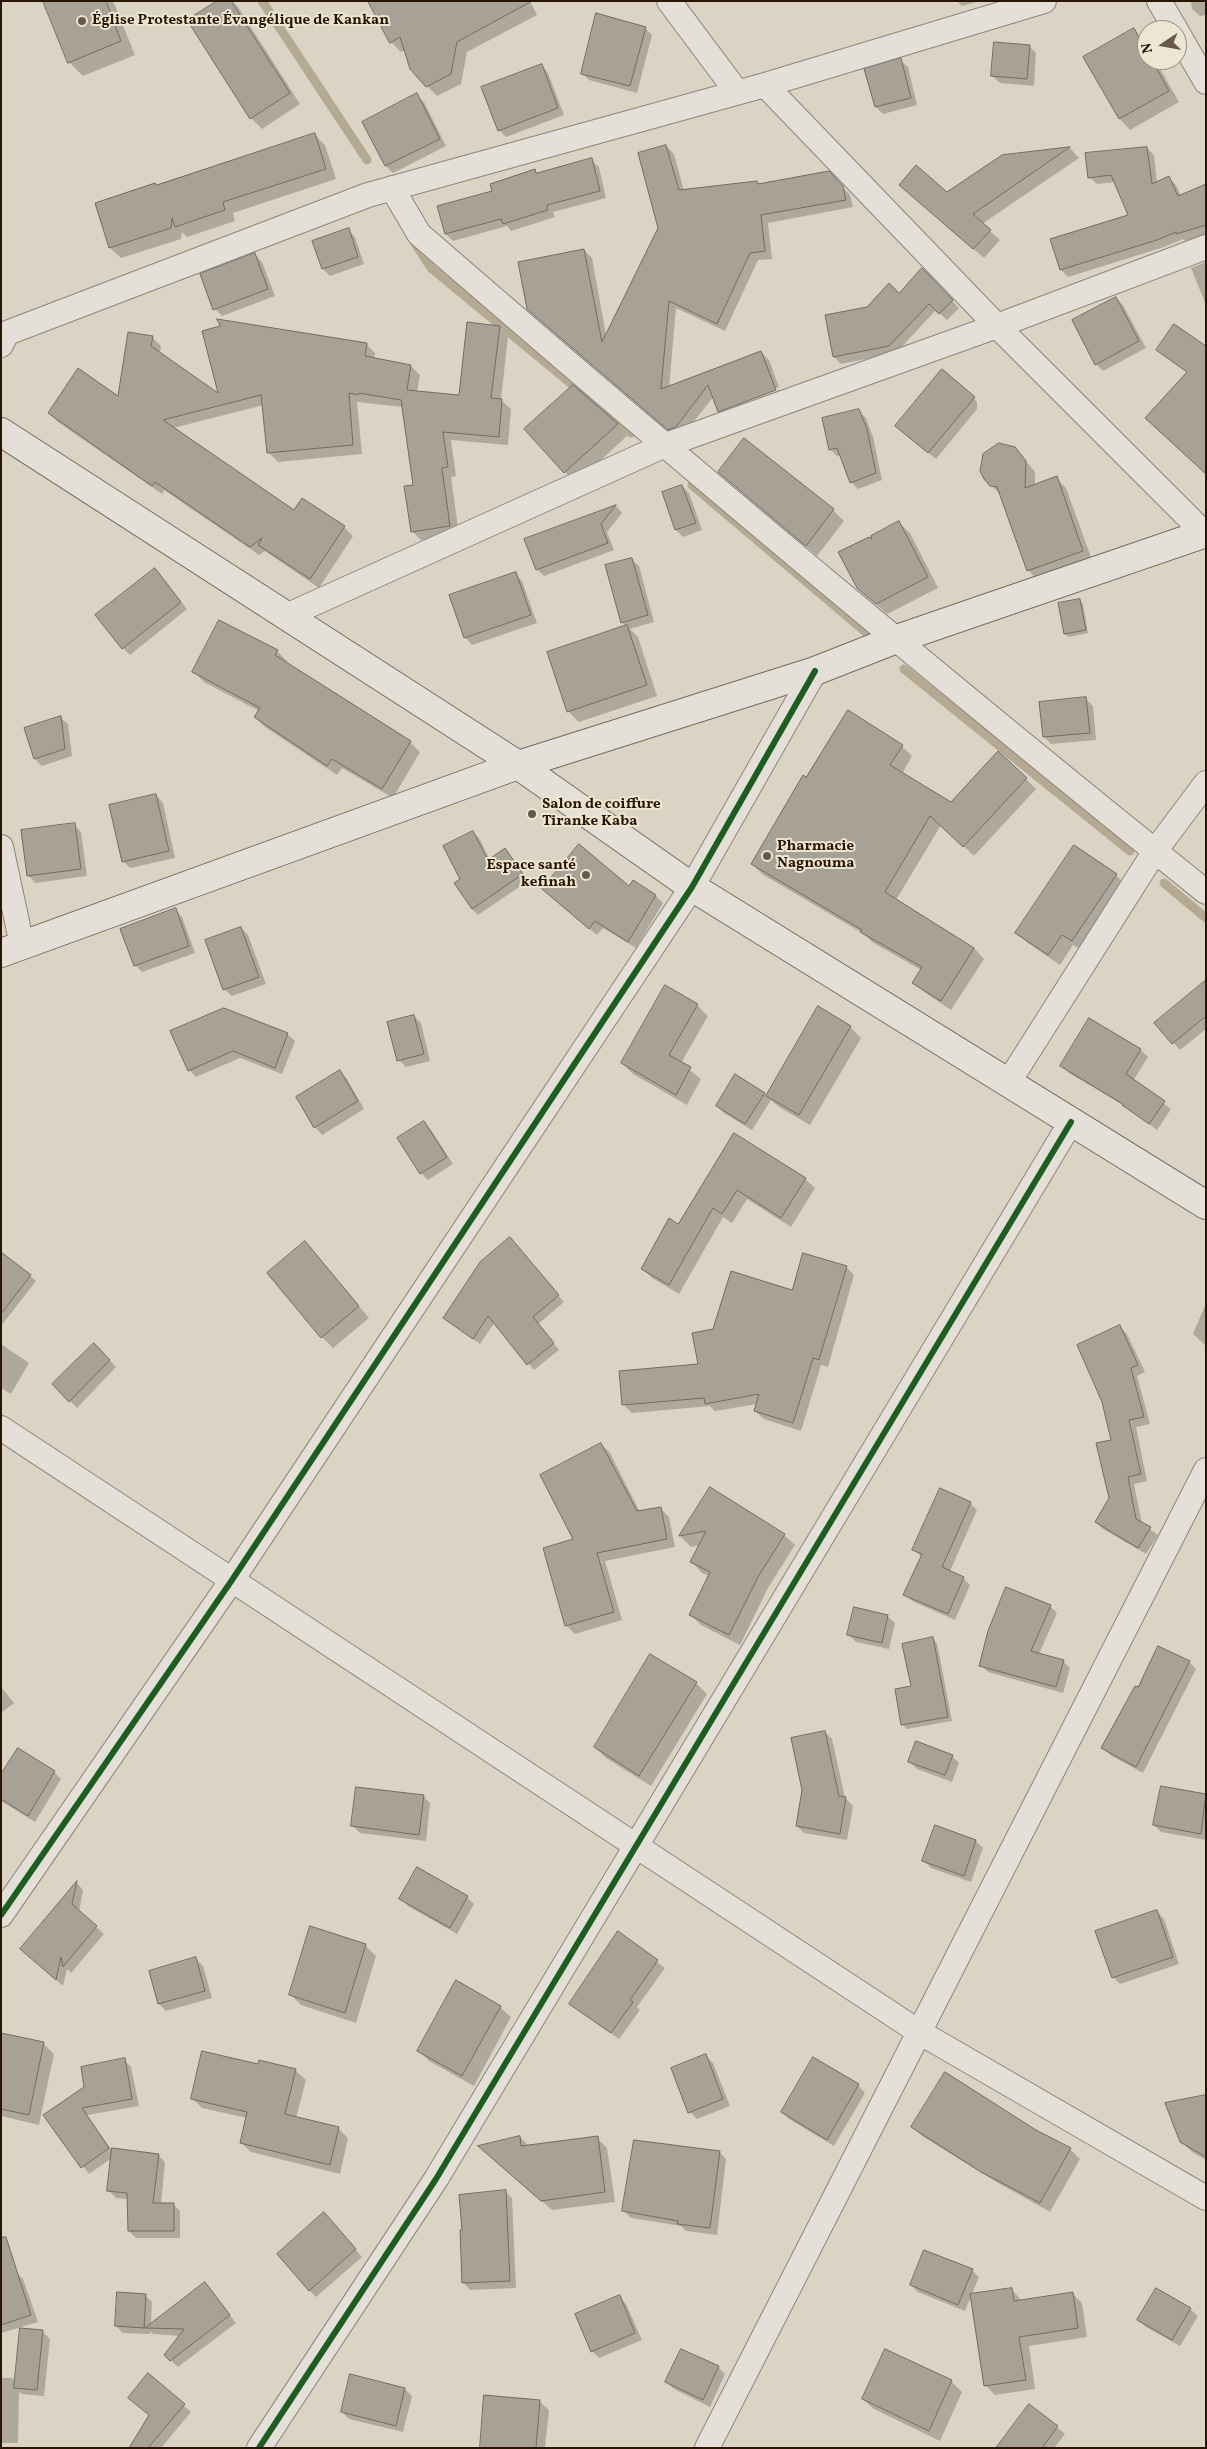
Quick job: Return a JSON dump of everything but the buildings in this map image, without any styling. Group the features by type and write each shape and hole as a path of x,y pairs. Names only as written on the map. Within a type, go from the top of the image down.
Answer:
{"street":[{"path":"668,1 737,92"},
{"path":"1,345 7,333 368,195 765,85 1044,1"},
{"path":"1159,1 1170,20"},
{"path":"1187,50 1206,82"},
{"path":"1,847 12,949 518,765 815,672 894,640 1205,534 997,326 765,85"},
{"path":"392,188 419,234 664,446 894,640 1206,892"},
{"path":"286,616 664,446 997,326 1206,247"},
{"path":"1,432 518,765 692,887 1206,1205"},
{"path":"1,1916 232,1580 692,887 815,672"},
{"path":"1008,1083 1155,851 1206,783"},
{"path":"259,2448 436,2179 1071,1122"},
{"path":"1,1428 919,2032 1206,2198"},
{"path":"707,2448 1206,1470"}],"waterway":[{"path":"262,1 367,160"},
{"path":"413,240 431,268 631,433"},
{"path":"692,485 868,634"},
{"path":"904,669 1130,851"},
{"path":"1164,883 1206,918"}],"cycle path":[{"path":"1,1915 232,1580 692,887 815,671"},
{"path":"259,2448 436,2179 1071,1122"}],"place":[{"name":"Église Protestante Évangélique de Kankan","path":"82,21"},
{"name":"Salon de coiffure Tiranke Kaba","path":"532,814"},
{"name":"Pharmacie Nagnouma","path":"767,856"},
{"name":"Espace santé kefinah","path":"586,875"}]}
